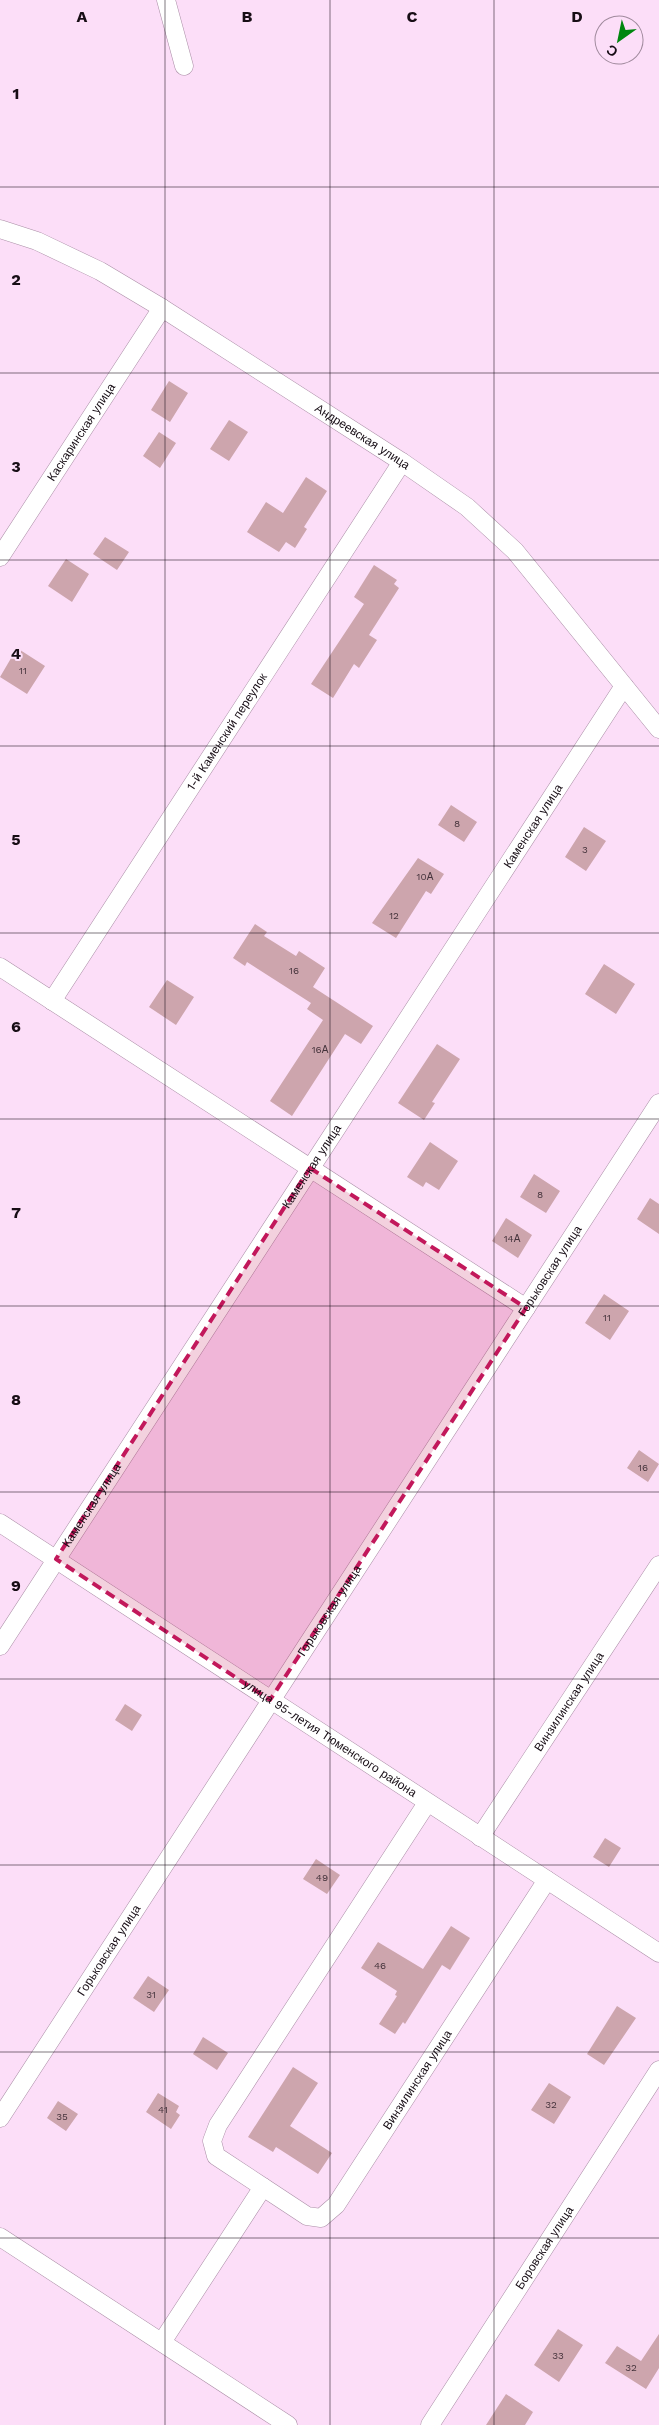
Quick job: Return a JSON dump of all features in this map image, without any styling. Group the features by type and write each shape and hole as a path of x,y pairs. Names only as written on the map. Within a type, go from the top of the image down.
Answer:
{"street":[{"path":"166,0 184,66"},
{"name":"Андреевская улица","path":"0,229 37,241 100,271 162,308 402,462 466,507 516,551 659,728"},
{"name":"Каскаринская улица","path":"0,557 162,308"},
{"name":"1-й Каменский переулок","path":"52,1001 402,462"},
{"name":"Каменская улица","path":"0,1646 624,686"},
{"path":"0,967 526,1308"},
{"name":"Горьковская улица","path":"0,2118 659,1103"},
{"name":"улица 95-летия Тюменского района","path":"0,1523 426,1803 659,1953"},
{"name":"Винзилинская улица","path":"480,1837 659,1565"},
{"name":"Винзилинская улица","path":"426,1803 215,2133 212,2141 216,2156 307,2216 321,2218 336,2205 546,1880"},
{"name":"Боровская улица","path":"430,2425 659,2070"},
{"path":"162,2342 262,2187"},
{"path":"0,2237 288,2425"}],"highlighted area":[{"path":"310,1168 526,1308 270,1700 56,1559"}],"building":[{"path":"169,381 188,393 170,422 151,410"},
{"path":"229,420 248,432 229,461 210,449"},
{"path":"159,432 176,443 160,468 143,456"},
{"path":"306,477 327,491 304,527 307,529 295,548 286,542 279,552 247,532 266,502 283,513"},
{"path":"105,537 129,552 117,570 93,554"},
{"path":"66,559 89,574 72,602 48,586"},
{"path":"374,565 397,580 394,584 399,588 369,635 377,640 359,668 354,664 333,698 311,684 364,604 354,597"},
{"path":"17,648 45,666 27,694 0,677"},
{"path":"451,805 477,822 464,842 438,825"},
{"path":"584,827 606,841 586,871 565,857"},
{"path":"418,858 444,874 431,894 426,891 396,938 372,923"},
{"path":"255,924 267,932 264,936 296,956 299,951 325,968 313,987 373,1026 361,1044 345,1034 292,1116 270,1101 323,1020 307,1009 311,1003 247,962 245,966 233,958"},
{"path":"604,964 635,984 616,1014 585,994"},
{"path":"167,980 194,997 176,1025 149,1007"},
{"path":"437,1044 460,1059 432,1102 435,1103 424,1120 398,1103"},
{"path":"430,1142 458,1161 439,1190 426,1182 423,1187 407,1177"},
{"path":"534,1174 560,1191 546,1213 520,1197"},
{"path":"650,1198 659,1204 659,1234 637,1219"},
{"path":"506,1218 532,1235 518,1258 492,1241"},
{"path":"604,1294 629,1311 610,1340 585,1323"},
{"path":"639,1450 659,1464 648,1482 627,1468"},
{"path":"125,1704 142,1715 132,1731 115,1720"},
{"path":"605,1838 621,1848 609,1867 593,1857"},
{"path":"316,1859 340,1875 327,1894 303,1879"},
{"path":"451,1926 470,1938 450,1970 442,1965 405,2024 403,2022 395,2034 379,2024 397,1996 395,1995 397,1991 361,1968 378,1942 423,1969"},
{"path":"148,1976 169,1990 154,2012 133,1998"},
{"path":"617,2006 636,2018 604,2065 587,2054"},
{"path":"203,2037 228,2053 217,2070 193,2054"},
{"path":"293,2067 318,2083 290,2126 332,2153 318,2174 276,2147 273,2152 248,2137"},
{"path":"549,2083 571,2097 554,2124 531,2110"},
{"path":"158,2093 179,2106 176,2112 180,2115 171,2129 146,2112"},
{"path":"58,2101 78,2114 66,2131 47,2118"},
{"path":"558,2329 583,2345 559,2382 534,2365"},
{"path":"659,2334 659,2368 646,2389 605,2363 617,2346 641,2361"},
{"path":"506,2394 533,2412 525,2425 486,2425"}]}
